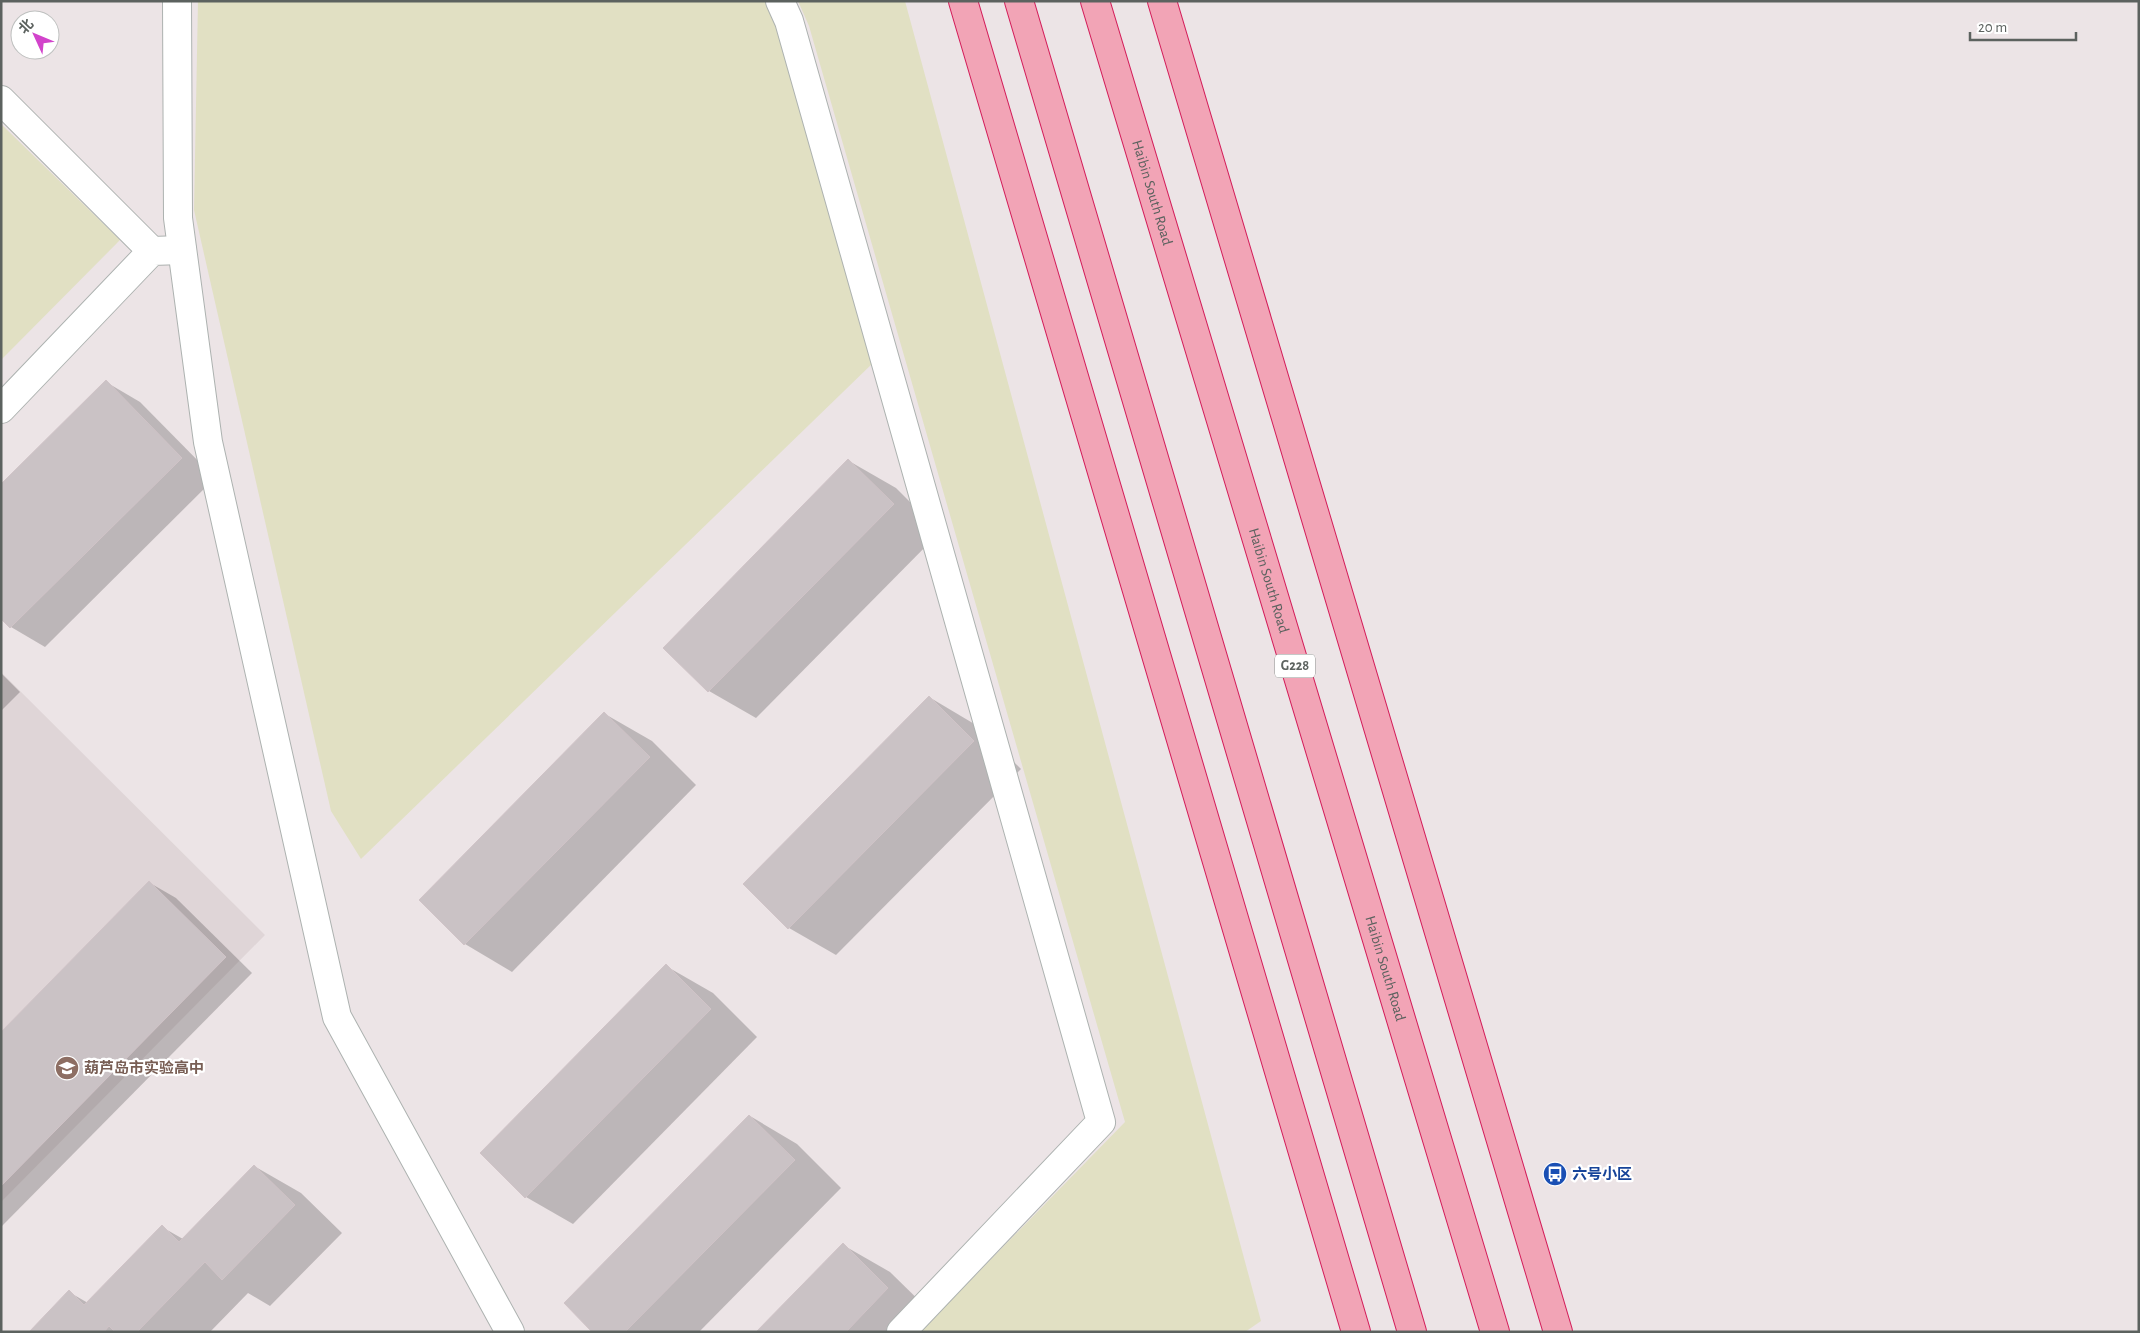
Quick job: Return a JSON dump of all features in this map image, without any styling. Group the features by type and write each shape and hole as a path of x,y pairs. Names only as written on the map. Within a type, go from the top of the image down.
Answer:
{"highway":[{"path":"963,1 1356,1332"},
{"path":"1019,1 1412,1332"},
{"name":"Haibin South Road","path":"1095,1 1495,1332"},
{"path":"1162,1 1558,1332"}],"street":[{"path":"177,1 178,218 208,442 337,1017 510,1332"},
{"path":"780,1 794,40 1100,1122 900,1332"},
{"path":"1,100 152,252"},
{"path":"1,409 152,252 182,250"}],"shaded area":[{"name":"葫芦岛市实验高中","path":"1,672 265,935 1,1202"}],"green space":[{"path":"198,1 765,1 778,31 874,362 361,859 331,811 194,210"},
{"path":"798,1 905,1 1261,1321 1245,1332 920,1332 1125,1122 809,26"},
{"path":"1,124 120,240 1,360"}],"building":[{"path":"106,380 182,458 10,628 1,619 1,484"},
{"path":"848,459 894,504 708,692 663,648"},
{"path":"929,696 974,741 788,929 743,884"},
{"path":"604,712 650,757 464,945 419,900"},
{"path":"149,881 226,957 1,1186 1,1032"},
{"path":"666,964 711,1009 525,1198 480,1153"},
{"path":"749,1115 795,1160 625,1332 592,1332 564,1303"},
{"path":"254,1165 295,1205 222,1280 205,1262 137,1332 115,1332 109,1326 104,1332 29,1332 69,1290 84,1305 162,1225 179,1242"},
{"path":"843,1243 888,1288 846,1332 756,1332"}],"place":[{"name":"葫芦岛市实验高中","path":"67,1068"},
{"name":"六号小区","path":"1555,1174"}]}
